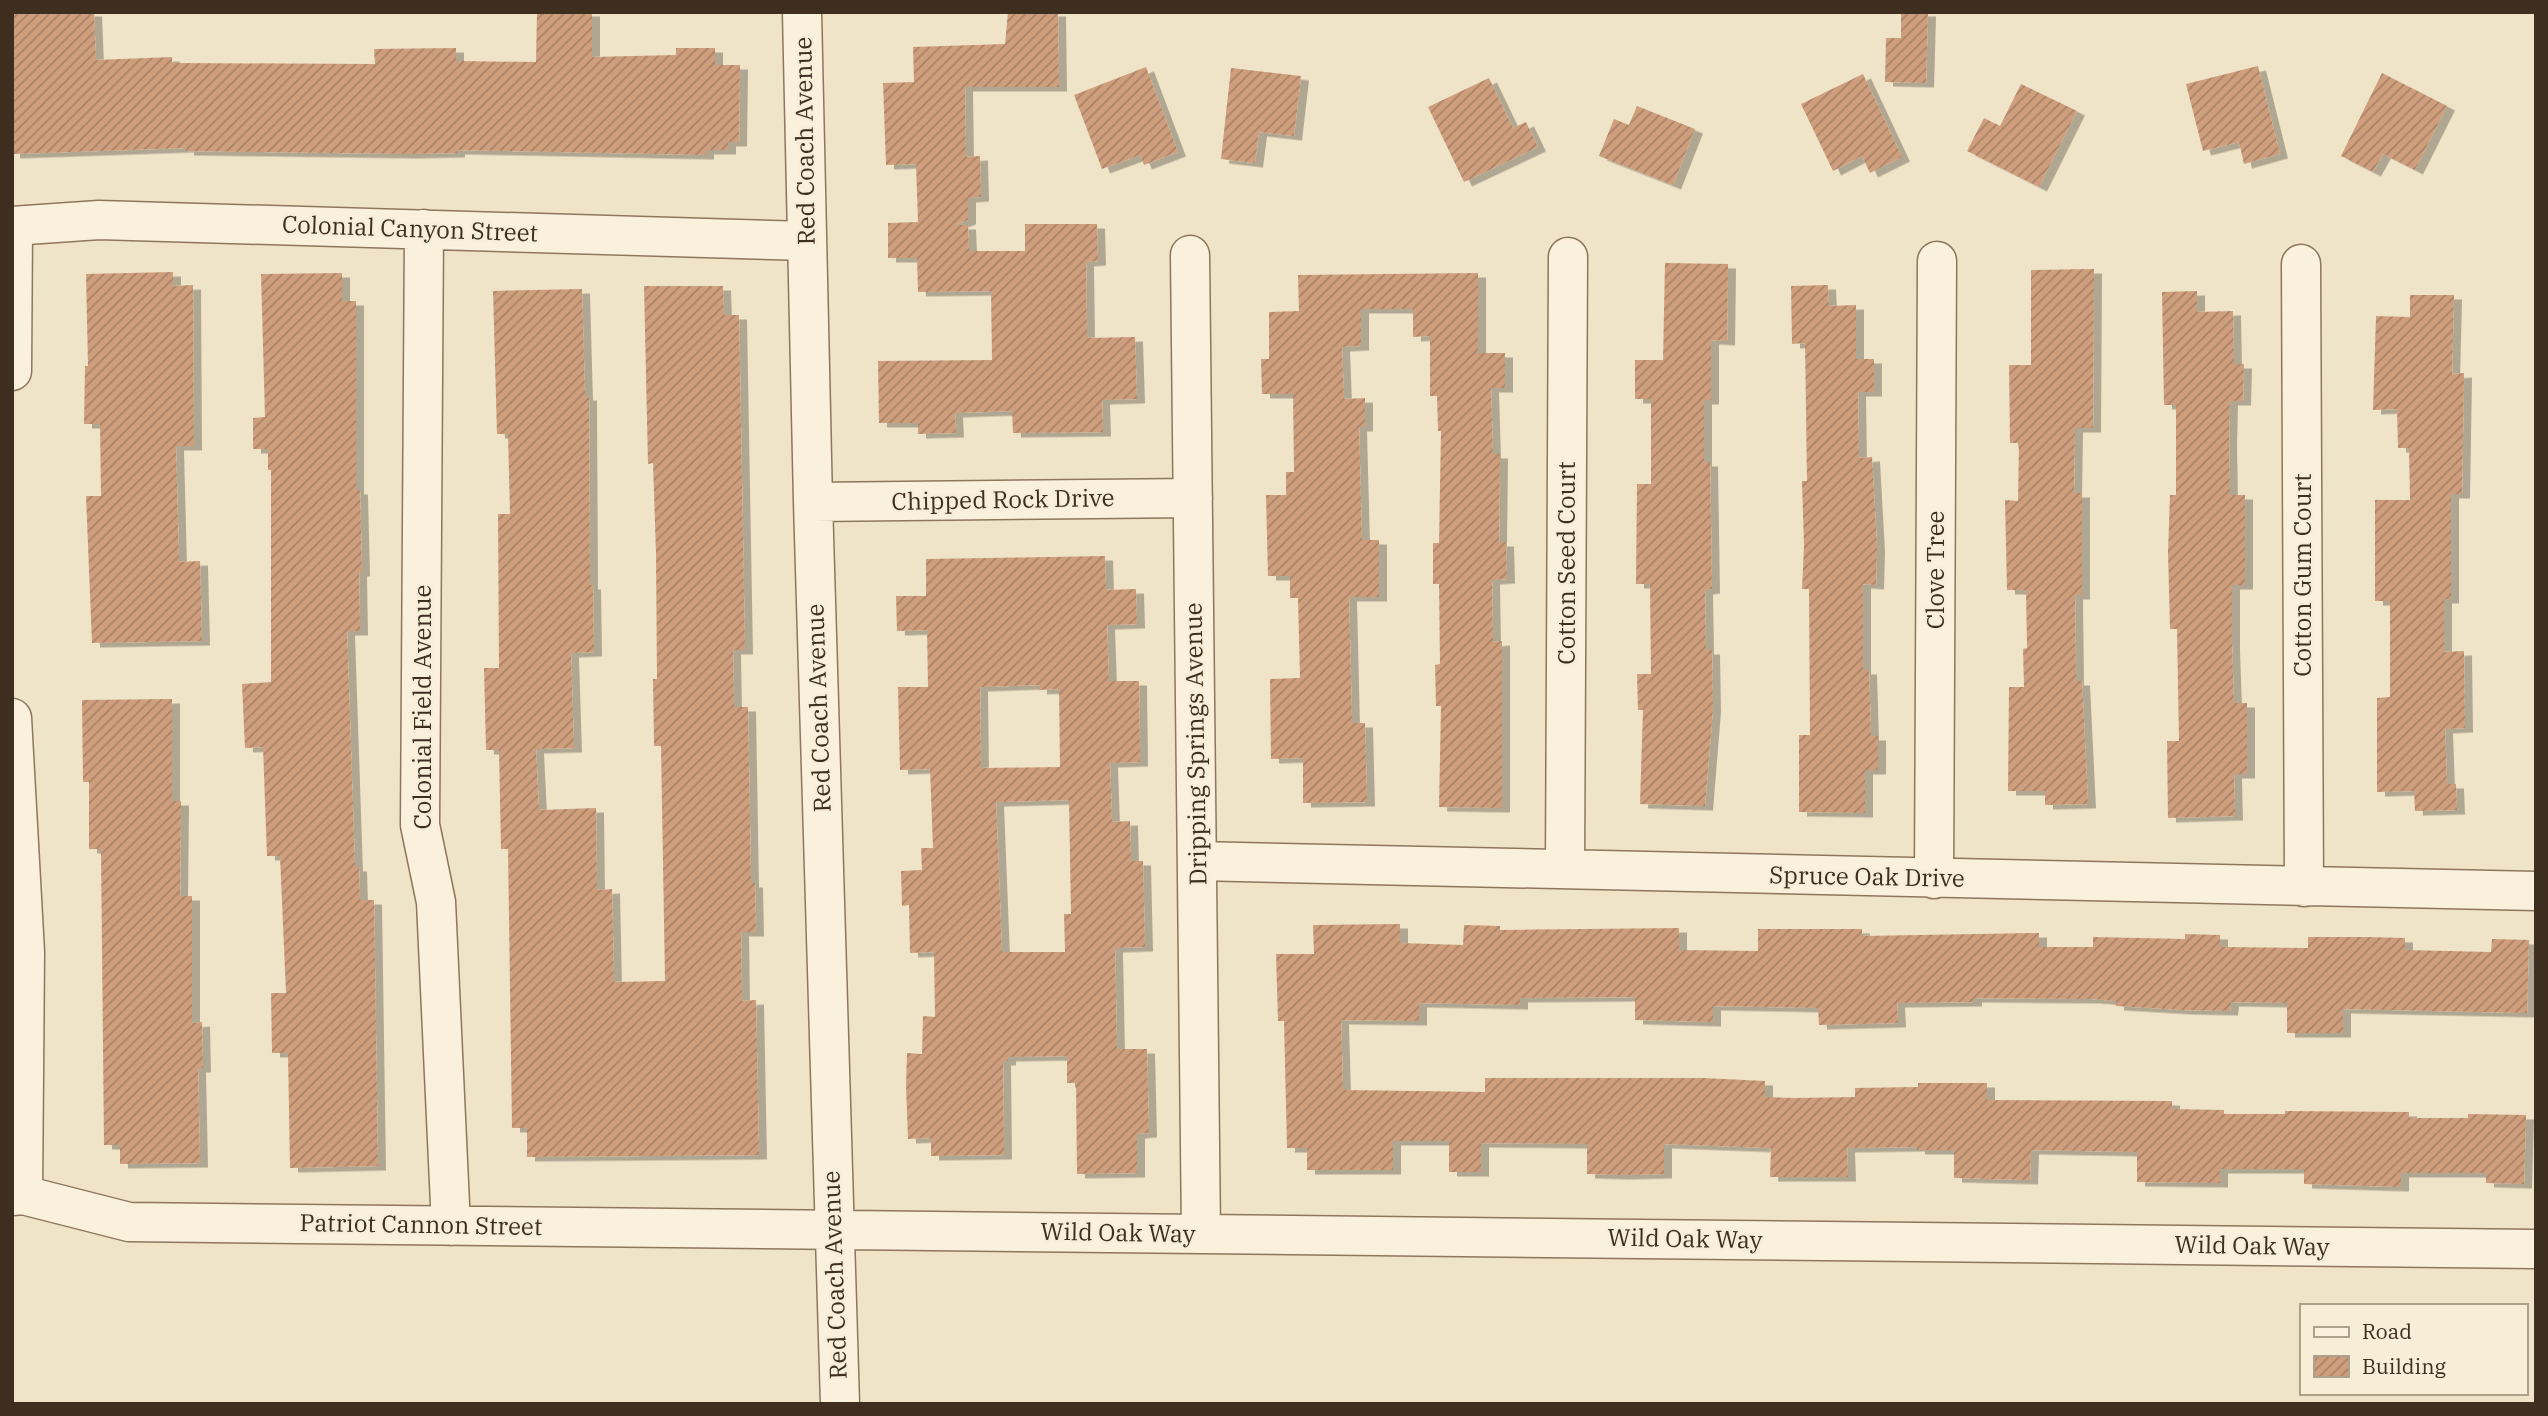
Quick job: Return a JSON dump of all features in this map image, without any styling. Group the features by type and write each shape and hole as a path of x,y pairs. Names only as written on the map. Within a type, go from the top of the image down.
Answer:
{"street":[{"name":"Red Coach Avenue","path":"802,12 813,502 840,1404"},
{"name":"Colonial Canyon Street","path":"13,226 99,220 807,241"},
{"path":"12,371 13,226"},
{"name":"Colonial Field Avenue","path":"424,229 420,825 436,902 451,1226"},
{"name":"Dripping Springs Avenue","path":"1190,255 1201,1234"},
{"name":"Cotton Seed Court","path":"1565,869 1568,257"},
{"name":"Clove Tree","path":"1934,879 1937,261"},
{"name":"Cotton Gum Court","path":"2301,264 2304,887"},
{"name":"Chipped Rock Drive","path":"813,502 1193,498"},
{"path":"12,718 25,951 17,1195"},
{"name":"Spruce Oak Drive","path":"1198,861 2536,891"},
{"name":"Patriot Cannon Street","path":"17,1195 129,1222 834,1230"},
{"name":"Wild Oak Way","path":"834,1230 2536,1249"}],"building":[{"path":"12,12 94,12 96,60 172,57 172,63 375,64 374,49 456,48 456,61 536,62 537,12 592,12 592,57 676,55 676,48 715,48 715,65 740,65 739,142 728,142 728,150 706,150 706,155 457,150 457,153 409,154 186,151 186,148 12,154"},
{"path":"1008,12 1058,12 1059,87 965,87 966,157 980,156 981,197 968,198 968,220 955,225 968,225 969,251 1025,251 1025,224 1097,224 1098,261 1086,262 1087,338 1135,337 1137,399 1102,400 1103,432 1013,433 1012,411 955,413 956,433 918,434 918,423 879,423 878,361 992,360 991,291 918,292 917,258 888,258 888,223 918,222 916,164 886,165 883,83 914,82 913,47 1005,44"},
{"path":"1901,12 1928,12 1926,83 1885,82 1886,38 1901,38"},
{"path":"2258,66 2280,154 2244,164 2239,142 2203,151 2186,84"},
{"path":"1146,67 1178,152 1144,165 1140,155 1102,169 1074,95"},
{"path":"1231,68 1301,76 1294,136 1259,132 1255,163 1221,159"},
{"path":"2382,73 2447,106 2415,170 2383,154 2373,172 2341,156"},
{"path":"1863,74 1902,157 1870,173 1862,156 1833,171 1801,104"},
{"path":"1489,78 1513,128 1526,122 1538,147 1464,182 1428,107"},
{"path":"2021,84 2077,111 2039,187 1967,151 1984,118 2000,126"},
{"path":"1637,106 1695,129 1673,185 1599,156 1614,119 1629,125"},
{"path":"1665,263 1728,264 1727,341 1711,340 1711,400 1704,400 1704,462 1710,462 1712,589 1705,590 1706,650 1712,650 1713,708 1705,806 1640,804 1643,710 1638,710 1637,674 1651,674 1650,584 1636,584 1637,484 1651,484 1651,399 1635,399 1635,360 1663,360"},
{"path":"2094,269 2093,428 2075,428 2074,493 2082,493 2082,595 2075,595 2076,681 2082,681 2088,804 2045,805 2045,791 2008,791 2009,687 2024,687 2023,649 2027,648 2026,590 2007,590 2005,500 2018,501 2019,443 2010,443 2009,365 2031,365 2031,270"},
{"path":"173,272 173,286 193,285 194,446 176,446 179,562 200,561 202,641 92,643 86,496 101,496 100,424 84,424 85,366 88,366 86,274"},
{"path":"342,273 342,301 356,301 356,490 360,490 362,572 359,572 360,631 347,631 355,867 359,867 360,900 374,900 378,1166 290,1168 288,1053 272,1053 271,993 286,993 280,856 267,856 263,747 245,748 242,684 271,682 271,470 268,470 268,449 253,449 253,418 265,417 261,274"},
{"path":"1478,273 1478,353 1505,353 1505,388 1491,388 1493,454 1500,454 1499,542 1506,542 1507,579 1492,580 1493,642 1502,641 1502,808 1439,807 1441,706 1436,706 1435,665 1440,664 1439,584 1433,584 1433,543 1439,543 1441,431 1438,431 1437,396 1430,396 1430,336 1413,337 1413,309 1361,309 1361,346 1342,347 1344,399 1365,398 1365,427 1359,427 1362,540 1379,540 1379,597 1349,597 1352,723 1365,723 1367,802 1303,803 1303,758 1271,759 1270,679 1300,678 1298,598 1290,598 1290,576 1268,576 1266,495 1286,495 1286,472 1294,472 1293,394 1262,394 1261,359 1269,359 1269,312 1299,311 1298,275"},
{"path":"1828,285 1829,306 1856,305 1856,359 1874,359 1874,392 1858,392 1859,458 1872,457 1877,547 1876,585 1863,584 1863,670 1869,670 1871,736 1878,736 1878,770 1865,770 1865,813 1799,812 1799,735 1810,735 1809,589 1802,589 1802,481 1807,481 1805,343 1792,344 1791,286"},
{"path":"644,286 723,286 724,315 739,315 745,650 733,650 734,707 748,707 751,883 755,883 756,932 741,932 742,1001 756,1000 759,1155 527,1157 527,1128 512,1128 508,849 501,849 499,750 486,750 484,668 499,668 498,514 510,514 508,434 497,434 493,291 582,289 585,396 589,396 590,585 593,585 594,652 571,653 574,748 536,749 539,810 596,808 597,890 612,889 614,982 665,981 661,746 654,746 653,679 657,679 656,554 653,463 648,464"},
{"path":"2197,291 2197,312 2233,311 2234,364 2244,364 2243,401 2230,401 2229,441 2230,495 2245,495 2245,585 2232,585 2232,646 2234,703 2247,703 2247,774 2234,774 2235,816 2168,818 2167,741 2179,741 2177,629 2170,629 2168,552 2170,495 2176,495 2176,405 2164,405 2162,292"},
{"path":"2410,295 2454,295 2452,374 2464,373 2462,494 2451,494 2451,599 2444,599 2444,652 2464,651 2465,728 2445,729 2447,784 2456,784 2457,810 2415,811 2414,791 2377,792 2377,698 2390,697 2390,601 2375,601 2375,500 2410,500 2409,448 2398,448 2397,409 2373,410 2376,316 2410,317"},
{"path":"1105,556 1106,590 1136,589 1137,624 1107,625 1109,681 1139,681 1140,762 1110,763 1112,822 1130,821 1131,861 1143,861 1145,947 1115,948 1117,1049 1147,1049 1149,1133 1137,1134 1137,1173 1077,1174 1076,1083 1067,1083 1067,1056 1008,1057 1008,1061 1003,1061 1004,1155 931,1156 931,1138 908,1139 907,1053 922,1054 923,1016 935,1017 934,952 910,953 909,905 902,906 901,871 922,870 921,848 933,848 930,769 900,770 898,687 928,687 927,630 897,631 896,596 926,596 926,559","holes":["1039,685 1039,690 1059,689 1060,767 981,768 980,687","1069,800 1071,914 1064,914 1065,952 1002,952 996,802"]},
{"path":"172,699 172,801 181,801 180,896 192,896 192,1023 202,1022 203,1068 198,1068 200,1163 120,1164 120,1145 104,1145 101,849 89,849 89,782 83,782 82,700"},
{"path":"1400,924 1400,943 1463,945 1464,925 1500,926 1500,930 1679,928 1679,950 1758,951 1758,929 1862,929 1862,936 2039,933 2039,947 2093,947 2093,937 2185,939 2185,934 2220,935 2220,947 2308,948 2308,937 2368,937 2405,938 2405,950 2491,952 2492,939 2529,940 2527,1013 2343,1009 2343,1033 2287,1033 2287,1003 2231,1002 2230,1011 2116,1006 2116,1001 2092,999 1974,998 1974,1002 1897,1003 1898,1023 1819,1025 1818,1008 1713,1006 1713,1022 1635,1020 1635,997 1520,998 1520,1005 1419,1003 1419,1021 1341,1020 1343,1090 1485,1092 1485,1078 1704,1078 1765,1081 1765,1097 1795,1098 1855,1097 1855,1088 1918,1087 1918,1083 1987,1083 1987,1100 2172,1101 2172,1109 2224,1110 2224,1114 2285,1114 2285,1111 2409,1112 2409,1118 2468,1118 2468,1114 2526,1115 2524,1184 2486,1183 2486,1173 2401,1173 2401,1187 2304,1184 2304,1169 2220,1169 2220,1183 2137,1182 2137,1152 2031,1150 2030,1180 1954,1178 1954,1150 1917,1150 1917,1147 1847,1148 1848,1177 1770,1177 1771,1148 1664,1144 1664,1174 1587,1174 1587,1144 1481,1143 1481,1172 1449,1172 1449,1141 1393,1141 1393,1170 1307,1170 1307,1148 1287,1148 1284,1021 1278,1021 1276,954 1314,954 1313,925"}]}
